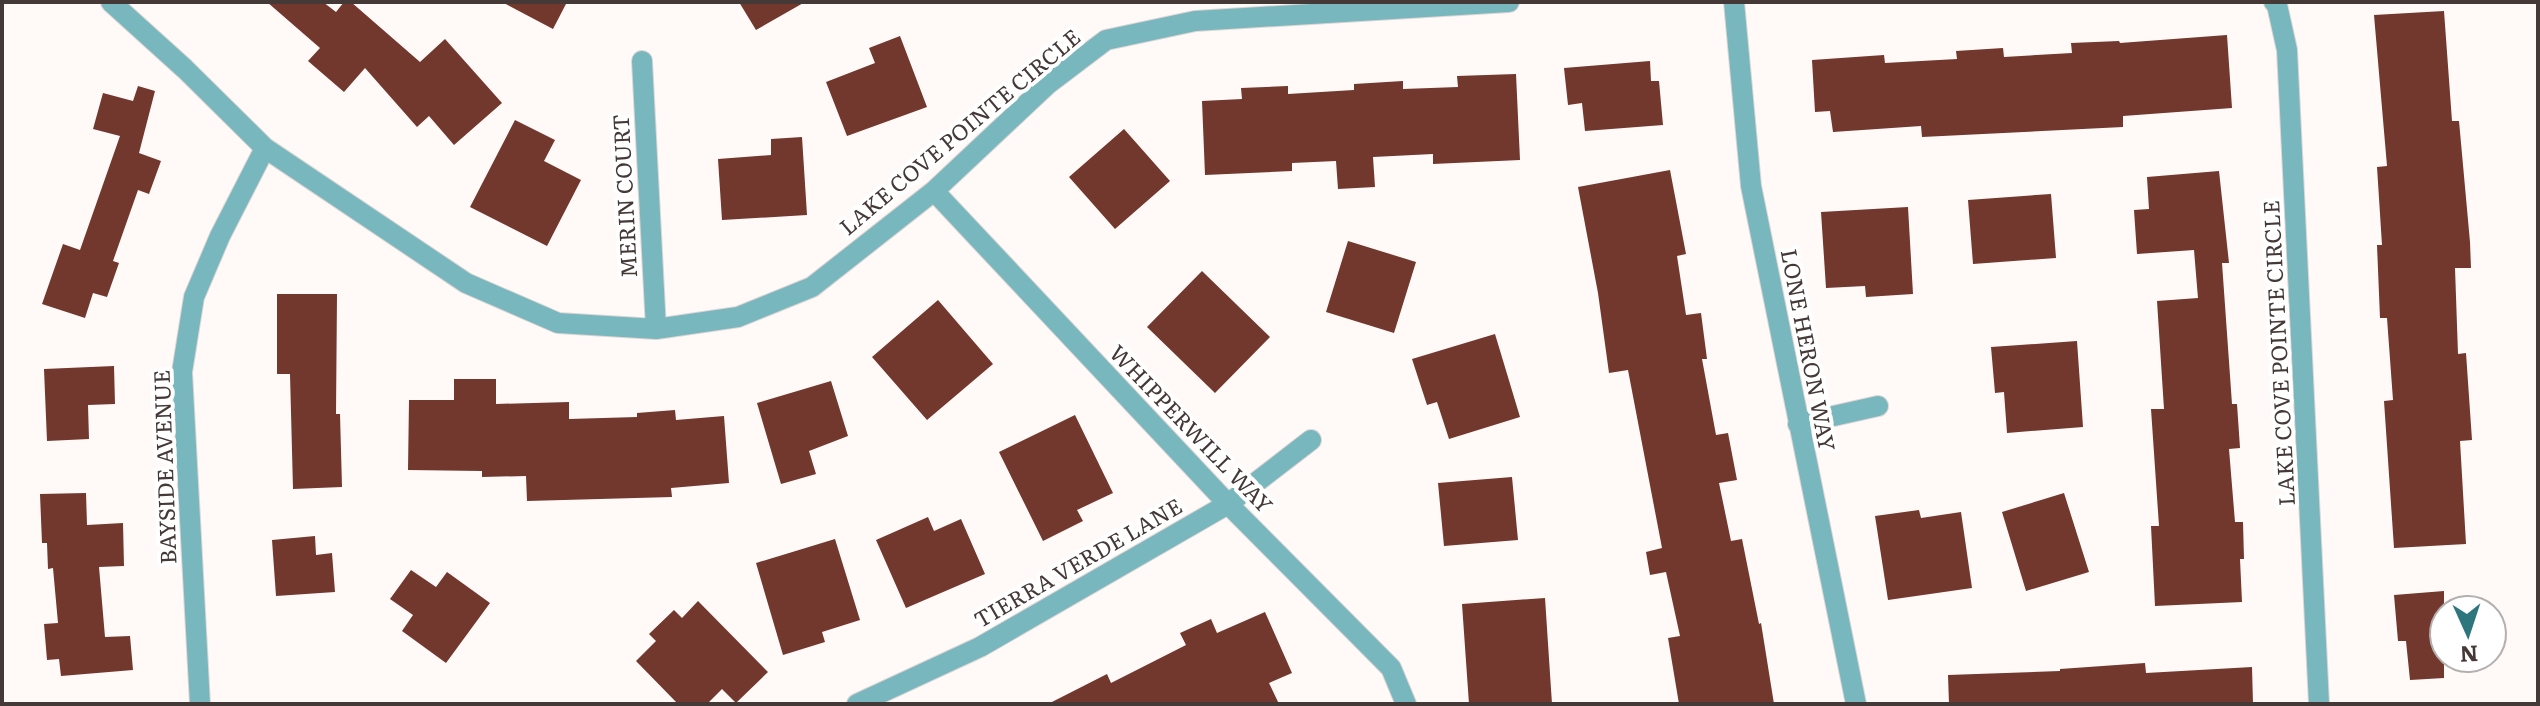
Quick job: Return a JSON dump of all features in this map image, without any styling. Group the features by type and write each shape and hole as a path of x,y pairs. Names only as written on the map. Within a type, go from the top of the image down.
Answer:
{"street":[{"name":"LAKE COVE POINTE CIRCLE","path":"111,2 265,148 466,283 558,323 656,329 738,317 812,287 934,191 1048,84 1106,40 1195,21 1509,2"},
{"name":"LONE HERON WAY","path":"1734,2 1751,186 1856,704"},
{"name":"LAKE COVE POINTE CIRCLE","path":"2274,2 2287,50 2319,704"},
{"name":"MERIN COURT","path":"642,61 656,329"},
{"name":"BAYSIDE AVENUE","path":"200,704 182,372 194,297 220,236 265,148"},
{"name":"WHIPPERWILL WAY","path":"934,191 1228,504 1391,668 1406,704"},
{"path":"1798,424 1878,406"},
{"name":"TIERRA VERDE LANE","path":"857,704 980,647 1228,504 1311,440"}],"building":[{"path":"267,2 323,2 336,12 344,2 351,2 420,62 445,39 502,103 454,145 429,116 417,127 365,68 344,92 308,61 320,48"},
{"path":"502,2 567,2 553,29"},
{"path":"739,2 805,2 756,30"},
{"path":"2444,11 2452,121 2459,121 2470,242 2471,268 2455,268 2458,354 2466,353 2472,440 2460,441 2466,544 2394,548 2384,401 2393,400 2387,318 2380,318 2377,245 2382,245 2377,167 2387,166 2374,15"},
{"path":"2227,35 2232,108 2123,116 2123,127 1922,137 1921,126 1833,132 1830,111 1815,112 1812,60 1884,55 1885,63 1957,59 1956,51 2003,48 2004,57 2072,53 2071,43 2120,43"},
{"path":"900,36 927,107 847,136 826,82 875,63 869,48"},
{"path":"1650,61 1651,81 1659,81 1663,125 1585,131 1582,103 1568,105 1564,68"},
{"path":"1516,74 1520,160 1433,164 1433,154 1373,157 1375,187 1338,189 1336,161 1292,163 1292,171 1205,175 1202,101 1242,99 1241,88 1288,86 1288,94 1354,90 1354,84 1403,81 1403,89 1458,87 1457,76"},
{"path":"138,86 155,91 139,153 161,161 149,194 138,190 113,261 119,263 107,297 93,293 85,318 42,304 63,244 80,250 120,136 93,129 103,93 133,101"},
{"path":"515,120 555,140 544,161 581,180 547,246 470,207"},
{"path":"1124,129 1170,181 1115,229 1069,177"},
{"path":"802,137 807,215 722,220 718,159 771,155 771,139"},
{"path":"1670,170 1686,254 1677,256 1686,315 1701,313 1707,359 1702,359 1716,435 1728,433 1737,480 1719,483 1731,541 1742,539 1761,623 1774,704 1679,704 1668,638 1680,636 1666,572 1650,575 1646,552 1662,548 1628,370 1609,373 1578,187"},
{"path":"2219,171 2229,263 2222,263 2232,404 2237,404 2240,448 2229,449 2235,522 2243,522 2244,559 2240,559 2242,602 2155,606 2151,526 2159,526 2151,409 2164,409 2157,301 2198,298 2194,250 2137,254 2134,210 2149,209 2147,177"},
{"path":"2051,194 2056,258 1973,264 1968,200"},
{"path":"1908,207 1913,294 1866,297 1865,286 1826,288 1821,212"},
{"path":"1348,241 1416,262 1394,333 1326,312"},
{"path":"1202,271 1270,337 1215,393 1147,327"},
{"path":"277,294 337,294 336,414 340,414 342,487 293,489 290,374 277,374"},
{"path":"938,300 993,364 927,420 872,357"},
{"path":"1495,334 1520,417 1449,439 1437,402 1427,405 1412,359"},
{"path":"2077,341 2083,427 2007,433 2004,392 1995,393 1991,347"},
{"path":"114,366 115,404 88,405 89,439 47,441 44,369"},
{"path":"454,379 496,379 496,404 569,402 569,419 637,417 637,413 675,410 676,420 724,416 729,483 671,488 672,497 527,501 526,476 482,477 482,471 408,470 409,400 454,400"},
{"path":"831,381 848,436 809,451 816,474 781,484 757,403"},
{"path":"1075,415 1113,493 1077,510 1083,521 1043,541 999,452"},
{"path":"1512,477 1518,540 1444,546 1438,483"},
{"path":"86,493 87,525 123,523 124,566 99,567 105,637 130,636 133,670 61,676 59,659 47,660 44,624 58,623 53,568 48,569 47,543 42,543 40,494"},
{"path":"2064,493 2089,572 2026,591 2002,512"},
{"path":"1919,510 1921,518 1961,512 1972,588 1888,600 1875,516"},
{"path":"928,517 934,531 961,519 985,574 906,608 876,540"},
{"path":"315,536 316,555 332,553 335,592 276,596 272,540"},
{"path":"835,539 860,620 822,632 825,642 783,655 756,563"},
{"path":"411,570 436,587 447,572 490,603 446,663 402,631 413,615 390,599"},
{"path":"2444,591 2444,594 2428,594 2428,674 2444,674 2444,678 2410,680 2406,641 2398,641 2394,595"},
{"path":"1545,598 1552,704 1469,704 1462,604"},
{"path":"698,601 768,672 736,703 722,689 707,704 678,704 636,661 656,641 649,634 674,610 682,618"},
{"path":"1265,612 1292,673 1269,683 1279,704 1048,704 1107,674 1111,683 1186,645 1180,633 1211,619 1217,633"},
{"path":"2145,663 2146,673 2252,667 2253,704 1949,704 1948,675 2060,671"}]}
